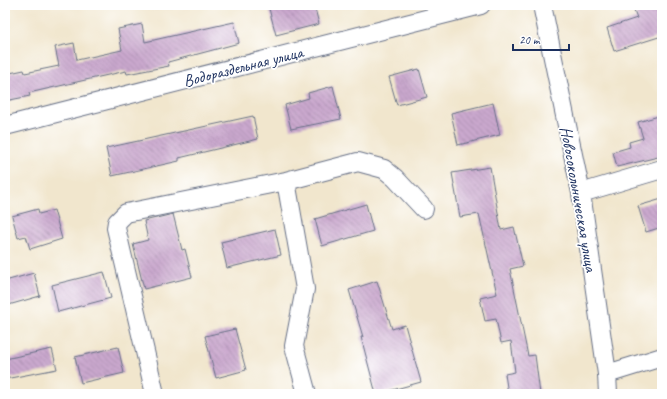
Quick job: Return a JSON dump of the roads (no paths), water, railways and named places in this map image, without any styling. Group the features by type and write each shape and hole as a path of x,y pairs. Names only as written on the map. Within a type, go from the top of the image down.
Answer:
{"street":[{"name":"Водораздельная улица","path":"5,126 481,5"},
{"name":"Новосокольническая улица","path":"542,5 581,193 607,374 608,394"},
{"path":"155,394 116,228 117,222 126,213 286,181 358,162 384,169 395,178 424,209"},
{"path":"581,193 662,169"},
{"path":"286,181 305,289 294,346 307,394"},
{"path":"607,374 662,357"}]}
